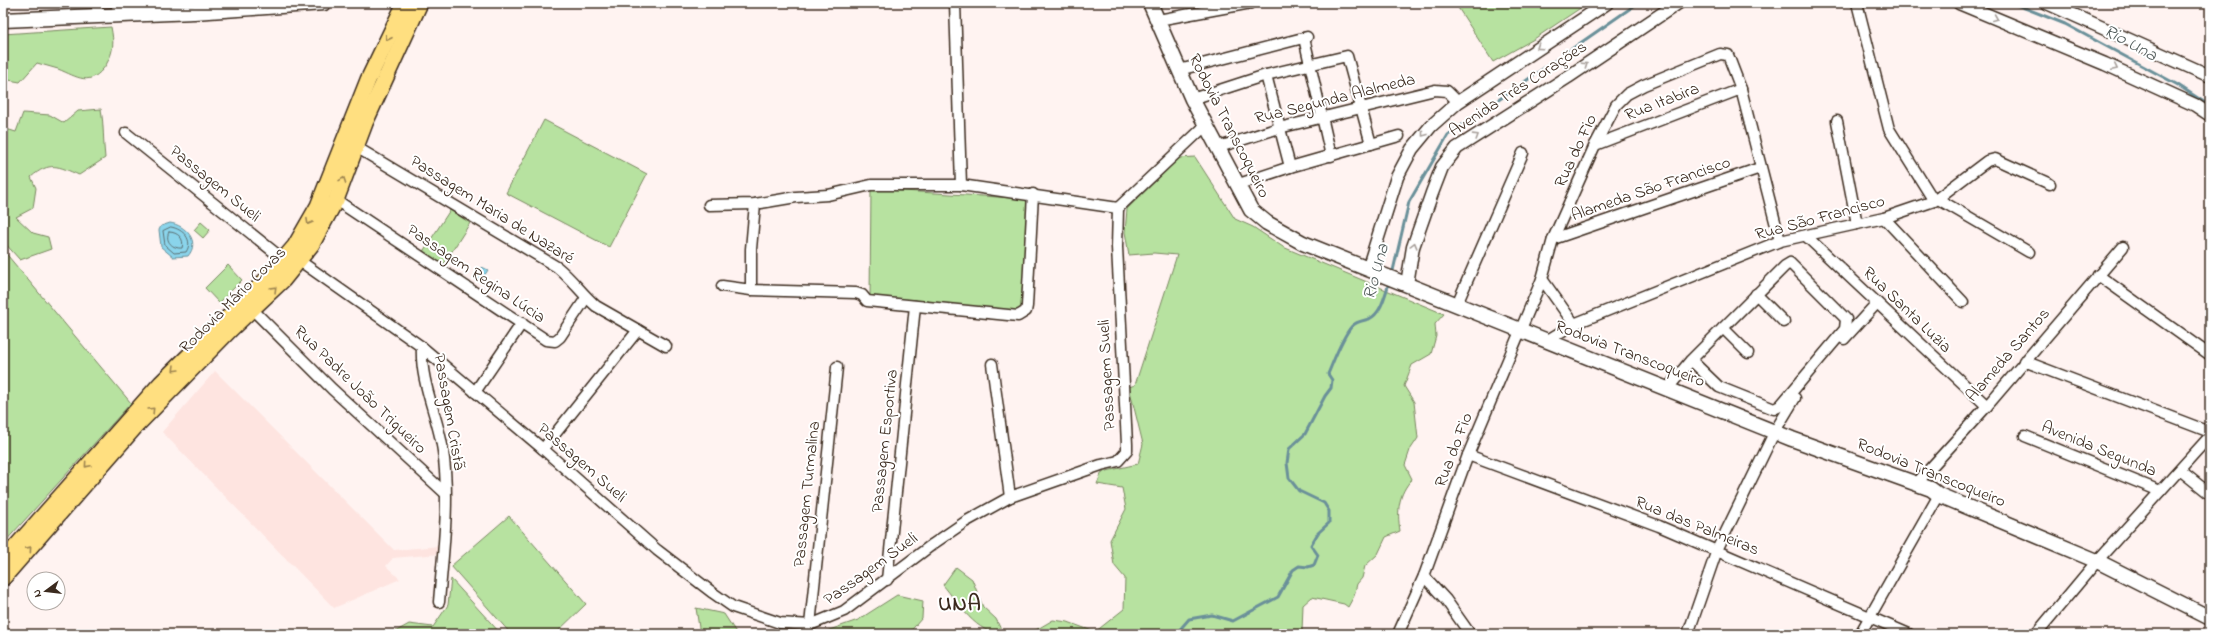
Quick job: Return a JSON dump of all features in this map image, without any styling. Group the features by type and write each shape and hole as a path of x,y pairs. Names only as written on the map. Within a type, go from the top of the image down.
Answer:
{"main road":[{"path":"3,14 97,5 152,3"},
{"path":"3,20 194,12 324,3"},
{"name":"Rodovia Mário Covas","path":"131,424 161,383 264,282 295,246 318,206 368,80 405,3"},
{"name":"Rodovia Mário Covas","path":"3,561 131,424 177,383 253,310 300,261 321,229 336,200 356,147 420,3"},
{"name":"Rodovia Transcoqueiro","path":"1150,3 1192,100 1216,148 1251,210 1268,223 1303,243 1546,341 1668,388 1792,439 1931,490 1938,495 2097,561 2210,618"},
{"name":"Rodovia Mário Covas","path":"3,578 110,447"}],"street":[{"path":"955,3 961,185"},
{"path":"1158,20 1250,3"},
{"name":"Avenida Três Corações","path":"1371,270 1397,177 1412,149 1431,126 1458,102 1606,3"},
{"name":"Avenida Três Corações","path":"1404,283 1413,247 1442,167 1457,148 1568,77 1678,3"},
{"path":"1857,3 1889,129 1936,200 2029,252"},
{"path":"1959,3 2105,64 2195,105 2210,115"},
{"path":"2047,3 2210,76"},
{"path":"1179,70 1306,37 1321,119 1331,156"},
{"name":"Rua do Fio","path":"1398,634 1424,576 1468,455 1542,279 1553,240 1595,145 1616,104 1627,94 1644,84 1720,54 1728,54 1733,63 1741,89"},
{"path":"1192,100 1266,75 1347,56 1371,144"},
{"path":"1266,75 1290,167"},
{"path":"1741,89 1760,168 1780,241"},
{"name":"Rua Itabira","path":"1595,145 1741,89"},
{"name":"Rua Segunda Alalmeda","path":"1216,148 1279,128 1435,90 1447,91 1458,102"},
{"path":"1837,121 1857,224"},
{"path":"709,205 755,204 796,197 828,195 870,185 961,185 1033,194 1069,202 1118,208 1205,126"},
{"name":"Passagem Sueli","path":"126,133 284,260"},
{"path":"1236,185 1290,167 1399,136"},
{"name":"Passagem Maria de Nazaré","path":"356,147 558,267 571,277 586,298 612,317 666,346"},
{"path":"1457,304 1522,152"},
{"name":"Rua São Francisco","path":"1546,341 1574,324 1780,241 1884,218 1936,200 1980,165 1995,159 2050,184"},
{"name":"Alameda São Francisco","path":"1553,240 1760,168"},
{"path":"722,286 751,290 856,293 862,295 867,300 1018,316 1023,314 1027,306 1033,194"},
{"name":"Passagem Regina Lúcia","path":"336,200 546,340 555,341 560,337 586,298"},
{"path":"751,290 750,249 755,204"},
{"name":"Passagem Sueli","path":"300,261 422,348 543,449 657,550 733,606 780,623 810,624 844,611 887,580 932,544 965,522 1010,497 1101,465 1118,461 1127,451 1117,247 1118,208"},
{"path":"1884,218 1963,302"},
{"name":"Rua Santa Luzia","path":"1806,236 1987,406"},
{"name":"Alameda Santos","path":"1916,484 1987,406 2098,274 2123,248"},
{"path":"1668,388 1691,360 1722,328 1785,266 1790,263 1846,319 1845,329 1780,406 1774,409 1719,387 1691,360"},
{"path":"2098,274 2210,355"},
{"path":"1542,279 1574,324"},
{"path":"1756,294 1784,322"},
{"path":"1688,634 1718,550 1788,406 1815,372 1877,303"},
{"name":"Passagem Esportiva","path":"887,580 915,306"},
{"name":"Rua Padre João Trigueiro","path":"253,310 332,389 445,493"},
{"path":"475,392 522,323"},
{"path":"1722,328 1748,353"},
{"path":"543,449 638,330"},
{"name":"Passagem Cristã","path":"422,348 422,372 442,446 445,493 445,525 439,602"},
{"path":"2024,361 2210,432"},
{"path":"992,364 1010,497"},
{"name":"Passagem Turmalina","path":"810,624 837,367"},
{"name":"Avenida Segunda","path":"2025,436 2160,491"},
{"path":"2036,634 2097,561 2210,436"},
{"name":"Rua das Palmeiras","path":"1468,455 1659,526 1718,550 1909,634"},
{"path":"2180,470 2210,494"},
{"path":"1860,634 1938,495"},
{"path":"1424,576 1446,600 1470,634"}],"shaded area":[{"path":"215,371 394,550 440,546 440,554 393,558 386,566 400,579 334,608 162,432"}],"green space":[{"path":"1455,3 1588,3 1534,39 1493,62"},
{"path":"111,27 113,42 111,55 106,65 95,76 84,79 37,63 20,82 3,79 3,34"},
{"path":"101,109 105,158 79,175 60,167 49,167 31,177 36,188 33,208 16,217 33,233 48,237 51,249 20,260 3,241 3,128 16,132 23,113 50,115 64,123 78,111"},
{"path":"544,120 647,174 609,247 506,193"},
{"path":"1195,157 1235,219 1253,227 1283,247 1444,314 1435,324 1436,336 1431,354 1412,365 1404,386 1414,402 1418,438 1410,450 1405,465 1412,479 1401,497 1399,510 1400,531 1386,537 1378,554 1365,566 1362,578 1357,584 1354,596 1348,607 1344,604 1312,597 1303,605 1302,632 1296,634 1029,634 1053,620 1068,622 1095,632 1124,609 1125,578 1114,565 1110,540 1126,509 1122,488 1097,484 1102,472 1138,464 1143,444 1129,387 1135,385 1177,255 1154,253 1129,255 1125,232 1127,209 1179,158"},
{"path":"871,189 1029,199 1024,311 870,299"},
{"path":"450,210 470,223 442,267 422,253"},
{"path":"201,222 210,230 203,238 194,230"},
{"path":"3,250 131,403 3,544"},
{"path":"228,265 242,280 219,303 205,288"},
{"path":"509,516 586,604 555,634 511,634 451,566"},
{"path":"956,567 972,579 983,607 996,619 1003,634 993,633 976,624 943,585"},
{"path":"451,579 501,634 391,634 409,624 433,627 448,605"},
{"path":"897,595 923,601 922,618 908,634 818,634 858,620"},
{"path":"696,608 724,614 737,634 700,634"}],"water":[{"path":"170,223 176,224 186,230 190,235 193,245 188,256 173,257 161,247 159,230 161,226"},
{"path":"482,267 488,270 480,282 475,278"}],"waterway":[{"name":"Rio Una","path":"1392,275 1409,202 1448,135 1638,3"},
{"name":"Rio Una","path":"2012,3 2065,24 2178,85 2210,106"},
{"name":"Rio Una","path":"1176,634 1189,619 1212,615 1233,621 1278,597 1293,570 1299,566 1308,567 1314,565 1318,555 1311,545 1318,533 1329,523 1329,511 1324,503 1299,491 1289,478 1287,463 1289,449 1305,434 1325,396 1331,388 1332,380 1328,374 1338,349 1348,331 1354,324 1369,319 1377,313 1380,309 1389,283"}],"district":[{"name":"UNA","path":"960,605"}]}
